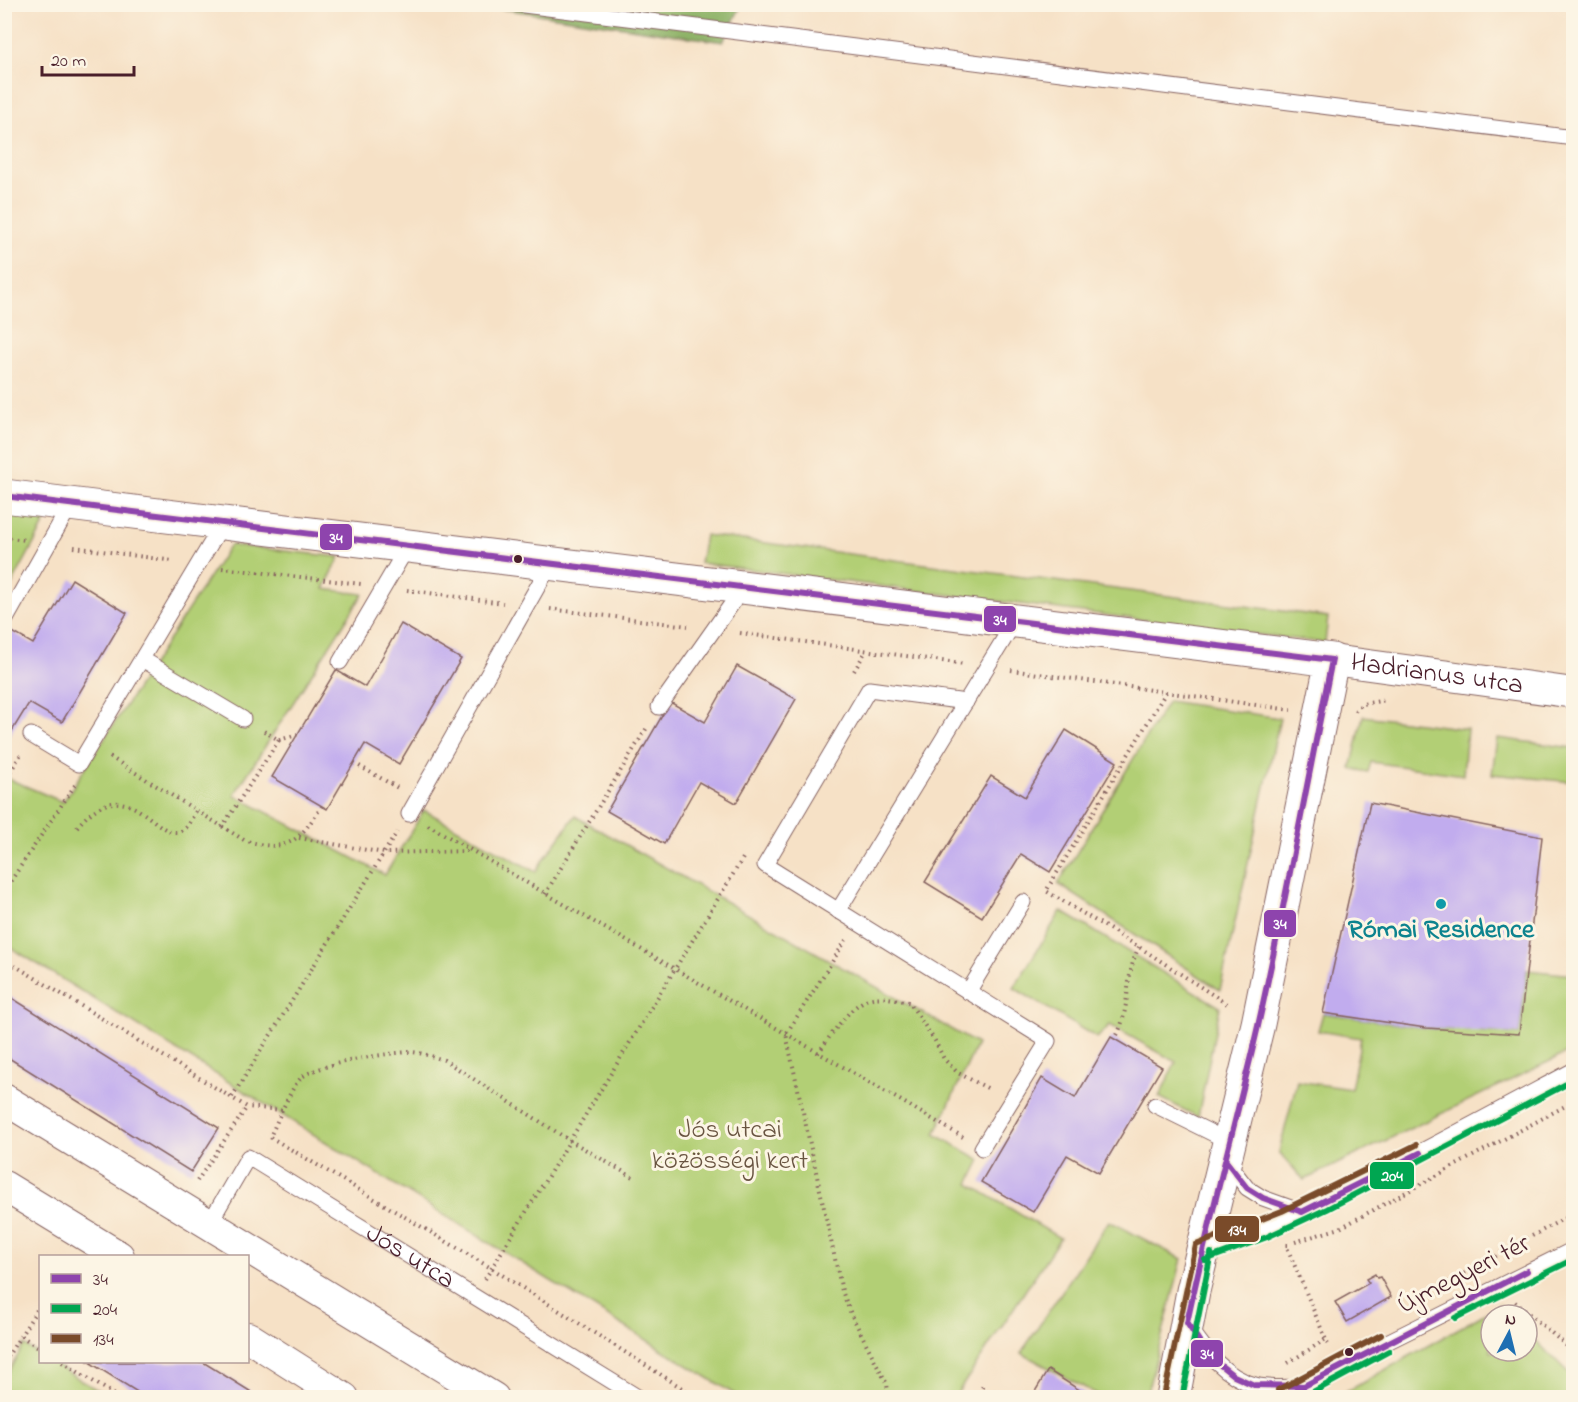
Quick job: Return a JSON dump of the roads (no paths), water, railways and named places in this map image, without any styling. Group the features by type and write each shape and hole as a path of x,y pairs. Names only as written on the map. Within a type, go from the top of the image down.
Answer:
{"street":[{"name":"Hadrianus utca","path":"4,496 1332,660 1574,693"},
{"path":"1173,1398 1202,1251 1258,1024 1332,660"},
{"path":"4,1100 495,1398"},
{"path":"4,1186 116,1255"},
{"path":"249,1338 344,1398"}],"lane":[{"path":"516,4 1574,138"},
{"path":"6,618 71,504"},
{"path":"31,735 79,764 94,747 142,659 223,523"},
{"path":"340,662 408,546"},
{"path":"409,814 551,563"},
{"path":"659,707 743,588"},
{"path":"838,911 1015,621"},
{"path":"142,659 243,719"},
{"path":"966,702 869,689 765,865 1048,1041 982,1148"},
{"path":"968,992 1023,902"},
{"path":"1202,1251 1239,1240 1302,1212 1420,1153 1574,1070"},
{"path":"1155,1105 1228,1152 1247,1188 1263,1198 1302,1212"},
{"name":"Jós utca","path":"209,1224 248,1157 639,1398"},
{"name":"Újmegyeri tér","path":"1282,1398 1574,1249"},
{"path":"1187,1323 1209,1356 1234,1376 1254,1385 1304,1386"}],"place":[{"name":"Római Residence","path":"1441,904"}],"park label":[{"name":"Jós utcai közösségi kert","path":"730,1146"}]}
